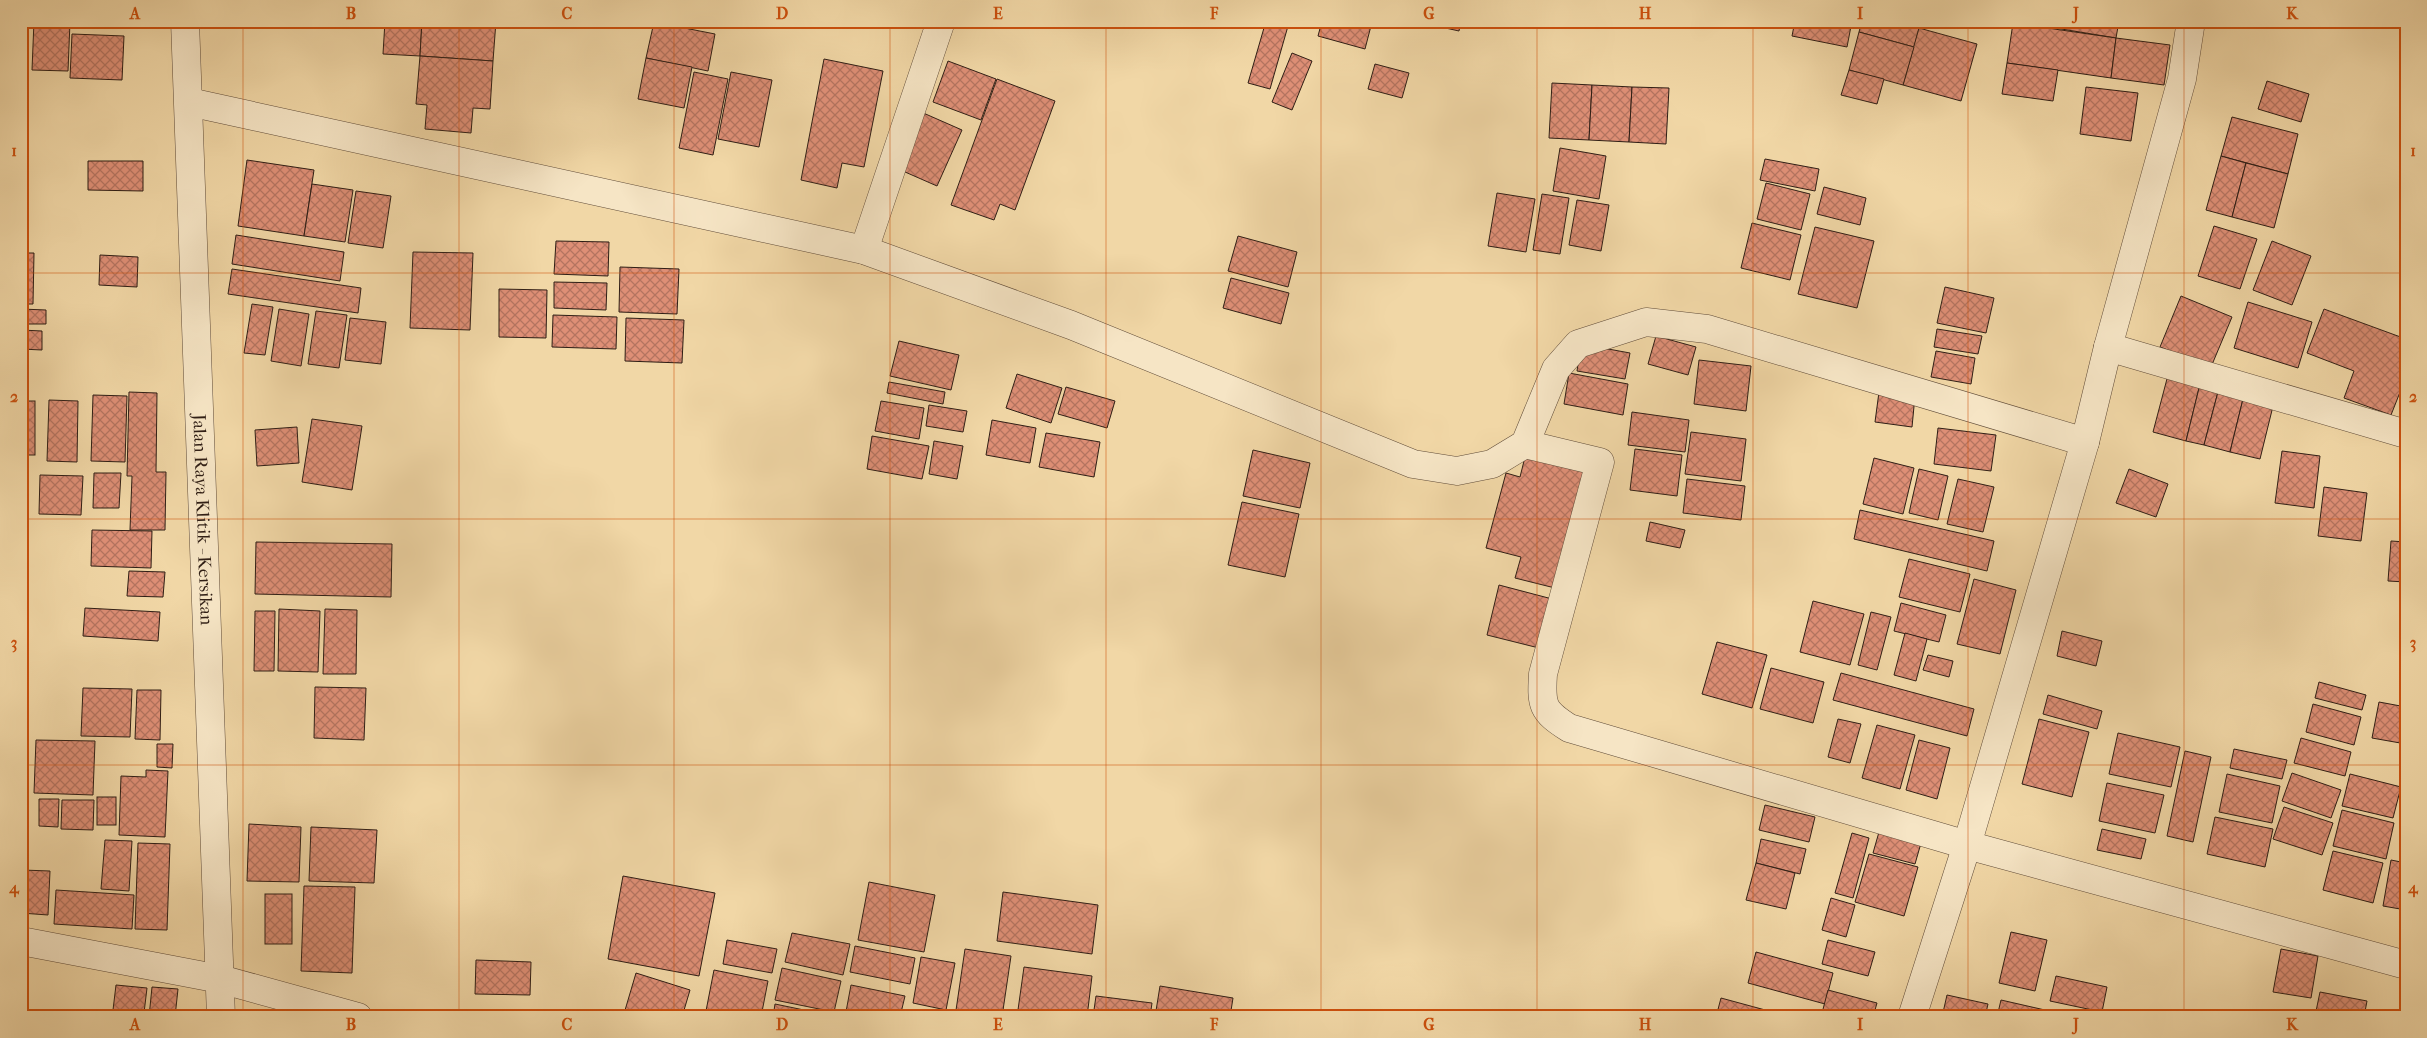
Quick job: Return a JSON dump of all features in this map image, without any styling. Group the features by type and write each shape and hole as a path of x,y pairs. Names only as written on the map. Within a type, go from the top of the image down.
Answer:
{"street":[{"name":"Jalan Raya Klitik - Kersikan","path":"185,21 221,1017"},
{"path":"864,250 941,21"},
{"path":"1912,1017 1967,845 2085,442 2108,347 2182,78 2191,21"},
{"path":"189,102 864,250 1071,325 1413,464 1457,471 1492,464 1525,444 1556,369 1578,344 1646,322 1707,329 2085,442"},
{"path":"2108,347 2406,434"},
{"path":"1525,444 1600,462 1543,674 1541,698 1550,717 1569,728 1967,845 2406,964"},
{"path":"21,941 220,979 358,1017"}],"building":[{"path":"34,21 70,22 68,71 32,70"},
{"path":"385,21 422,21 420,56 383,54"},
{"path":"422,21 496,21 493,61 420,56"},
{"path":"1266,21 1288,26 1270,89 1248,83"},
{"path":"1322,21 1372,22 1365,49 1318,36"},
{"path":"1433,21 1461,21 1459,31 1432,25"},
{"path":"1795,21 1852,21 1847,47 1792,36"},
{"path":"1862,21 1921,21 1914,47 1859,32"},
{"path":"2013,21 2119,21 2116,38"},
{"path":"654,22 715,34 708,71 646,58"},
{"path":"2013,23 2116,38 2111,78 2007,63"},
{"path":"1919,28 1977,44 1961,101 1903,85"},
{"path":"1859,32 1914,47 1903,85 1849,70"},
{"path":"72,34 124,36 122,80 70,78"},
{"path":"2116,38 2170,45 2164,85 2111,78"},
{"path":"1292,53 1312,61 1292,110 1272,102"},
{"path":"420,56 493,61 490,109 473,108 471,133 425,129 427,105 416,104"},
{"path":"646,58 692,67 684,108 638,99"},
{"path":"824,59 883,71 864,167 842,163 837,188 801,180"},
{"path":"948,61 996,79 981,120 933,102"},
{"path":"2007,63 2058,70 2053,101 2002,94"},
{"path":"1375,64 1409,73 1402,98 1368,89"},
{"path":"1849,70 1884,79 1877,104 1841,95"},
{"path":"694,72 728,79 713,155 679,148"},
{"path":"731,72 772,80 759,147 718,139"},
{"path":"997,79 1055,101 1015,210 1000,204 994,220 951,205"},
{"path":"2267,81 2309,94 2301,122 2258,109"},
{"path":"1552,83 1592,85 1589,140 1549,138"},
{"path":"1592,85 1632,87 1629,142 1589,140"},
{"path":"1632,87 1669,88 1666,144 1629,142"},
{"path":"2086,87 2138,93 2131,141 2080,134"},
{"path":"921,112 962,130 937,186 896,168"},
{"path":"2232,117 2298,134 2288,174 2221,156"},
{"path":"1560,148 1606,156 1599,199 1553,191"},
{"path":"2221,156 2246,163 2232,217 2206,210"},
{"path":"1765,159 1819,169 1815,191 1760,180"},
{"path":"247,160 314,170 304,236 238,226"},
{"path":"88,161 143,161 143,191 88,190"},
{"path":"2246,163 2288,174 2274,228 2232,217"},
{"path":"1766,183 1810,194 1801,230 1757,219"},
{"path":"312,184 353,190 345,242 304,236"},
{"path":"1824,187 1866,198 1860,225 1817,214"},
{"path":"356,191 391,196 383,248 348,243"},
{"path":"1497,193 1535,199 1526,252 1488,246"},
{"path":"1542,194 1569,198 1560,254 1533,250"},
{"path":"1577,200 1609,205 1601,251 1569,245"},
{"path":"1752,223 1801,235 1790,280 1741,268"},
{"path":"2214,226 2257,239 2240,289 2198,276"},
{"path":"1815,227 1874,241 1857,308 1798,294"},
{"path":"236,235 344,252 340,281 232,264"},
{"path":"1238,236 1297,252 1288,287 1228,271"},
{"path":"556,241 609,242 608,276 554,274"},
{"path":"2272,241 2311,256 2292,305 2253,290"},
{"path":"413,252 473,253 470,330 410,328"},
{"path":"21,253 34,253 33,304 21,304"},
{"path":"100,255 138,257 137,287 99,285"},
{"path":"620,267 679,269 677,314 619,312"},
{"path":"232,269 361,288 358,313 228,294"},
{"path":"1231,278 1289,293 1281,324 1223,308"},
{"path":"554,282 607,283 606,310 554,308"},
{"path":"1945,287 1994,298 1986,333 1937,323"},
{"path":"499,289 547,290 546,338 499,337"},
{"path":"2181,296 2232,317 2211,367 2160,347"},
{"path":"2248,302 2312,322 2298,368 2234,348"},
{"path":"252,304 273,307 265,355 244,353"},
{"path":"21,309 46,310 46,324 21,324"},
{"path":"279,309 309,314 301,366 271,361"},
{"path":"2324,309 2406,339 2406,377 2391,415 2344,398 2354,371 2307,353"},
{"path":"316,311 347,315 339,368 308,364"},
{"path":"553,315 617,317 616,349 552,347"},
{"path":"350,318 386,322 381,364 345,360"},
{"path":"626,318 684,320 682,363 625,361"},
{"path":"1937,329 1982,336 1978,354 1934,347"},
{"path":"21,330 42,331 42,350 21,349"},
{"path":"1656,336 1696,347 1688,375 1648,364"},
{"path":"899,341 959,355 951,390 890,376"},
{"path":"1581,344 1630,353 1625,379 1577,371"},
{"path":"1936,351 1975,358 1971,384 1931,377"},
{"path":"1699,360 1751,366 1746,411 1694,404"},
{"path":"1569,373 1628,384 1623,415 1564,404"},
{"path":"1017,374 1062,388 1051,423 1006,408"},
{"path":"2168,375 2200,384 2186,441 2153,432"},
{"path":"889,382 945,392 943,404 887,393"},
{"path":"2200,384 2219,388 2204,445 2186,441"},
{"path":"1066,387 1115,401 1107,428 1058,414"},
{"path":"2219,388 2244,395 2230,452 2204,445"},
{"path":"129,392 157,393 156,472 166,472 165,530 130,530 132,476 127,476"},
{"path":"1879,392 1915,396 1912,427 1875,422"},
{"path":"93,395 127,396 125,462 91,461"},
{"path":"2244,395 2274,402 2260,459 2230,452"},
{"path":"49,400 78,401 77,462 47,461"},
{"path":"21,401 35,401 35,455 21,455"},
{"path":"881,401 924,408 919,439 875,431"},
{"path":"929,405 967,411 963,432 926,426"},
{"path":"1632,412 1689,420 1685,452 1628,445"},
{"path":"312,419 362,426 352,490 302,482"},
{"path":"992,420 1036,428 1030,463 986,455"},
{"path":"297,427 299,463 257,466 255,430"},
{"path":"1938,428 1996,435 1991,471 1934,464"},
{"path":"1691,432 1746,439 1741,481 1685,474"},
{"path":"1046,433 1100,442 1094,477 1039,467"},
{"path":"872,436 929,446 922,479 867,469"},
{"path":"934,441 963,446 957,479 929,474"},
{"path":"1635,449 1682,455 1677,496 1630,490"},
{"path":"1253,450 1310,463 1300,508 1243,496"},
{"path":"2282,451 2320,456 2314,508 2275,503"},
{"path":"1525,457 1593,474 1563,590 1515,578 1521,557 1486,548 1506,473 1520,477"},
{"path":"1874,458 1914,468 1903,514 1863,504"},
{"path":"1919,469 1948,476 1938,520 1909,513"},
{"path":"2129,469 2168,484 2156,517 2116,503"},
{"path":"94,473 121,473 119,508 93,508"},
{"path":"40,475 83,476 81,515 39,514"},
{"path":"1687,479 1745,486 1741,520 1683,513"},
{"path":"1958,479 1994,487 1983,532 1947,524"},
{"path":"2324,487 2367,493 2361,541 2318,536"},
{"path":"1242,502 1299,514 1285,577 1228,565"},
{"path":"1860,510 1994,541 1987,571 1854,539"},
{"path":"1650,522 1685,530 1680,548 1646,541"},
{"path":"92,530 152,531 151,568 91,566"},
{"path":"2391,541 2406,542 2406,582 2388,581"},
{"path":"256,542 392,544 391,597 255,594"},
{"path":"1909,559 1970,574 1960,612 1899,597"},
{"path":"129,571 165,572 163,597 127,596"},
{"path":"1974,579 2016,590 2000,654 1957,644"},
{"path":"1499,585 1556,600 1543,649 1487,635"},
{"path":"1813,601 1864,614 1850,665 1800,652"},
{"path":"1901,603 1946,615 1939,642 1894,631"},
{"path":"85,608 160,612 158,641 83,636"},
{"path":"279,609 320,611 318,672 278,671"},
{"path":"325,609 357,610 356,674 323,674"},
{"path":"255,611 275,611 274,671 254,671"},
{"path":"1871,612 1891,617 1877,670 1858,665"},
{"path":"2062,631 2102,641 2096,666 2057,656"},
{"path":"1905,633 1927,639 1916,681 1894,675"},
{"path":"1717,642 1767,655 1752,708 1702,694"},
{"path":"1928,655 1953,661 1949,677 1923,670"},
{"path":"1771,668 1824,682 1813,723 1760,709"},
{"path":"1841,673 1974,709 1967,736 1833,700"},
{"path":"2319,682 2366,695 2362,710 2315,698"},
{"path":"315,687 366,688 364,740 314,738"},
{"path":"83,688 132,689 130,737 81,736"},
{"path":"137,690 161,690 160,740 135,739"},
{"path":"2048,695 2102,711 2097,729 2043,714"},
{"path":"2379,702 2406,707 2406,744 2372,738"},
{"path":"2313,704 2361,717 2354,745 2306,732"},
{"path":"1838,719 1861,724 1850,763 1828,757"},
{"path":"2039,719 2089,732 2072,797 2022,784"},
{"path":"1877,725 1915,735 1900,789 1862,778"},
{"path":"2118,733 2180,747 2171,787 2109,774"},
{"path":"2301,738 2351,752 2345,776 2294,763"},
{"path":"36,740 95,741 93,795 34,793"},
{"path":"1919,740 1950,748 1937,799 1906,790"},
{"path":"157,744 173,744 172,768 157,767"},
{"path":"2234,749 2287,760 2282,779 2230,768"},
{"path":"2185,751 2211,757 2193,842 2167,836"},
{"path":"146,770 168,771 165,837 119,835 121,776 146,777"},
{"path":"2292,773 2341,790 2331,818 2282,801"},
{"path":"2227,774 2280,786 2272,823 2219,812"},
{"path":"2350,774 2401,787 2393,818 2342,806"},
{"path":"2107,783 2164,795 2155,833 2099,821"},
{"path":"97,797 116,797 116,825 97,825"},
{"path":"39,799 59,799 58,827 39,826"},
{"path":"62,800 94,800 93,830 61,829"},
{"path":"1765,805 1815,817 1809,842 1759,830"},
{"path":"2284,807 2333,823 2322,855 2273,839"},
{"path":"2342,810 2394,823 2386,859 2333,846"},
{"path":"2215,817 2273,829 2265,867 2207,854"},
{"path":"249,824 301,827 299,882 247,881"},
{"path":"311,827 377,830 374,883 309,881"},
{"path":"2102,829 2146,839 2141,859 2097,850"},
{"path":"1879,832 1921,843 1915,864 1873,853"},
{"path":"1852,833 1869,838 1853,898 1835,893"},
{"path":"1761,839 1806,849 1800,874 1756,863"},
{"path":"105,840 132,841 129,891 101,889"},
{"path":"138,843 170,844 167,930 135,929"},
{"path":"2333,851 2383,863 2373,903 2323,890"},
{"path":"1869,854 1918,867 1904,916 1855,902"},
{"path":"2391,860 2406,863 2406,910 2383,906"},
{"path":"1756,863 1795,873 1786,909 1746,900"},
{"path":"22,870 50,871 48,915 21,913"},
{"path":"623,876 715,893 699,976 608,959"},
{"path":"869,882 935,895 924,952 858,940"},
{"path":"304,886 355,887 352,973 301,971"},
{"path":"56,890 134,895 132,929 54,924"},
{"path":"1003,892 1098,905 1092,954 997,941"},
{"path":"265,894 292,894 292,944 265,944"},
{"path":"1831,898 1855,905 1846,937 1822,930"},
{"path":"2011,932 2047,940 2035,991 1999,983"},
{"path":"792,933 850,944 843,975 785,962"},
{"path":"727,940 777,949 772,973 723,964"},
{"path":"1828,940 1875,952 1868,976 1822,964"},
{"path":"855,946 915,958 910,984 850,972"},
{"path":"965,949 1011,956 1002,1017 955,1017"},
{"path":"2281,949 2318,956 2311,998 2273,992"},
{"path":"1756,952 1833,973 1825,1004 1748,983"},
{"path":"921,957 955,963 946,1010 913,1003"},
{"path":"476,960 531,962 530,995 475,994"},
{"path":"1024,967 1092,976 1087,1017 1017,1017"},
{"path":"782,968 841,981 834,1012 775,1000"},
{"path":"714,970 768,981 761,1017 705,1016"},
{"path":"636,973 690,990 682,1017 623,1017"},
{"path":"2056,976 2107,987 2102,1012 2050,1001"},
{"path":"116,985 147,988 144,1013 113,1010"},
{"path":"851,985 905,996 900,1017 845,1017"},
{"path":"1160,986 1233,998 1230,1017 1155,1017"},
{"path":"152,987 178,989 175,1017 149,1017"},
{"path":"1828,990 1877,1003 1873,1017 1821,1017"},
{"path":"2320,992 2367,1001 2364,1017 2315,1016"},
{"path":"1947,995 1988,1004 1985,1017 1942,1017"},
{"path":"1096,996 1152,1003 1150,1017 1093,1017"},
{"path":"1721,998 1791,1017 1716,1017"},
{"path":"2001,1000 2058,1013 2057,1017 1997,1017"},
{"path":"775,1004 833,1016 833,1017 773,1017"}]}
